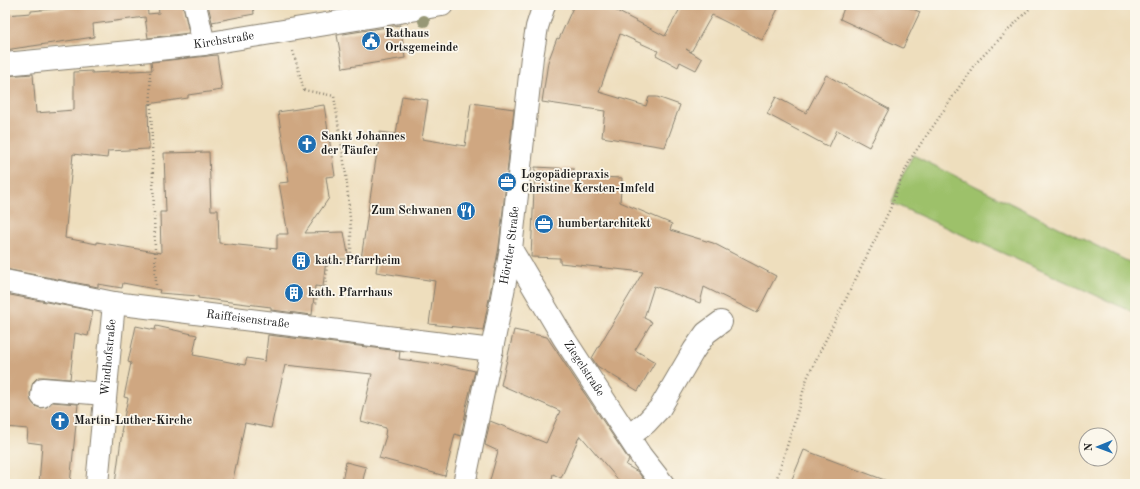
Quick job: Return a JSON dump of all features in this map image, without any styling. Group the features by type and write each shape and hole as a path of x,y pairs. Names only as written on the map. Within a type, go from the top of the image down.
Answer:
{"street":[{"path":"195,5 204,44"},
{"name":"Kirchstraße","path":"5,64 204,44 442,5"},
{"name":"Hördter Straße","path":"464,484 512,249 532,57 537,27 544,5"},
{"name":"Ziegelstraße","path":"512,249 563,337 641,456 663,484"},
{"name":"Raiffeisenstraße","path":"5,281 114,302 492,350"},
{"name":"Windhofstraße","path":"97,484 114,302"},
{"path":"629,437 646,423 660,408 694,350 706,333 721,322"},
{"path":"42,396 43,388 105,394"}],"path":[{"path":"774,484 791,434 807,378 891,207 901,178 913,155 974,65 1034,5"},
{"path":"288,30 304,90 334,96 346,175 351,229 351,262 327,264 325,290 317,291 313,327"},
{"path":"150,50 157,308"}],"green space":[{"path":"913,155 1135,265 1135,313 892,203 901,178"}],"building":[{"path":"74,5 147,5 148,14 159,13 158,5 183,5 189,33 148,38 145,17 93,24 94,37 5,50 5,15 75,7"},
{"path":"208,5 253,5 254,14 212,22"},
{"path":"333,5 365,5 334,10"},
{"path":"574,5 605,5 665,36 682,5 780,5 762,40 712,15 691,52 686,49 702,59 696,70 680,62 678,67 656,55 658,51 620,34 599,92 646,106 649,97 657,97 680,105 665,147 602,137 605,111 542,102 548,62 557,38 559,39"},
{"path":"845,5 903,5 920,12 903,48 840,19"},
{"name":"Rathaus Ortsgemeinde","path":"400,25 405,58 343,68 337,35"},
{"path":"217,55 222,90 188,95 188,98 148,104 149,149 108,151 107,158 73,154 65,238 161,253 160,212 166,212 164,153 209,152 211,210 218,210 219,243 277,249 277,234 288,234 279,183 289,182 278,112 324,105 335,176 326,177 329,198 305,233 344,232 349,259 326,259 323,287 315,286 312,315 271,310 271,307 198,298 198,296 159,293 160,290 123,283 122,288 98,284 98,287 5,269 5,76 33,74 36,113 74,110 74,72 92,71 92,73 152,70 151,62"},
{"path":"826,75 889,109 869,147 837,130 829,147 767,114 776,97 806,113"},
{"path":"402,96 428,100 422,139 465,146 471,103 514,109 499,247 483,330 429,324 435,281 376,272 378,258 361,259 380,132 396,134"},
{"path":"535,167 574,169 573,176 622,178 620,202 672,224 670,230 713,243 776,276 757,313 704,287 700,303 654,286 644,318 652,322 635,350 655,362 638,391 597,366 592,358 643,272 560,263 560,258 531,257"},
{"path":"5,294 93,311 88,336 75,333 70,379 38,377 33,382 30,394 31,401 35,406 40,408 47,407 52,402 78,404 70,484 39,484 42,444 27,442 28,429 5,427 5,361 7,345 5,345"},
{"path":"136,326 155,330 156,326 197,335 193,355 245,365 247,358 265,361 268,335 400,351 399,359 444,364 475,371 465,411 461,436 455,434 445,476 379,458 386,436 386,428 361,421 372,374 285,365 271,428 245,423 232,484 115,484 121,432 128,398 124,397 131,363 128,362"},
{"path":"514,330 547,337 629,460 626,465 638,472 647,484 622,484 580,435 561,478 553,474 551,484 489,484 498,451 485,445 490,421 546,443 560,411 501,385"},
{"path":"804,450 890,482 890,484 790,484"},
{"path":"346,462 366,467 362,484 353,484 342,481"}],"place":[{"name":"Rathaus Ortsgemeinde","path":"371,41"},
{"name":"Sankt Johannes der Täufer","path":"307,144"},
{"name":"Logopädiepraxis Christine Kersten-Imfeld","path":"507,182"},
{"name":"Zum Schwanen","path":"466,211"},
{"name":"humbertarchitekt","path":"544,224"},
{"name":"kath. Pfarrheim","path":"301,261"},
{"name":"kath. Pfarrhaus","path":"294,293"},
{"name":"Martin-Luther-Kirche","path":"60,421"}]}
